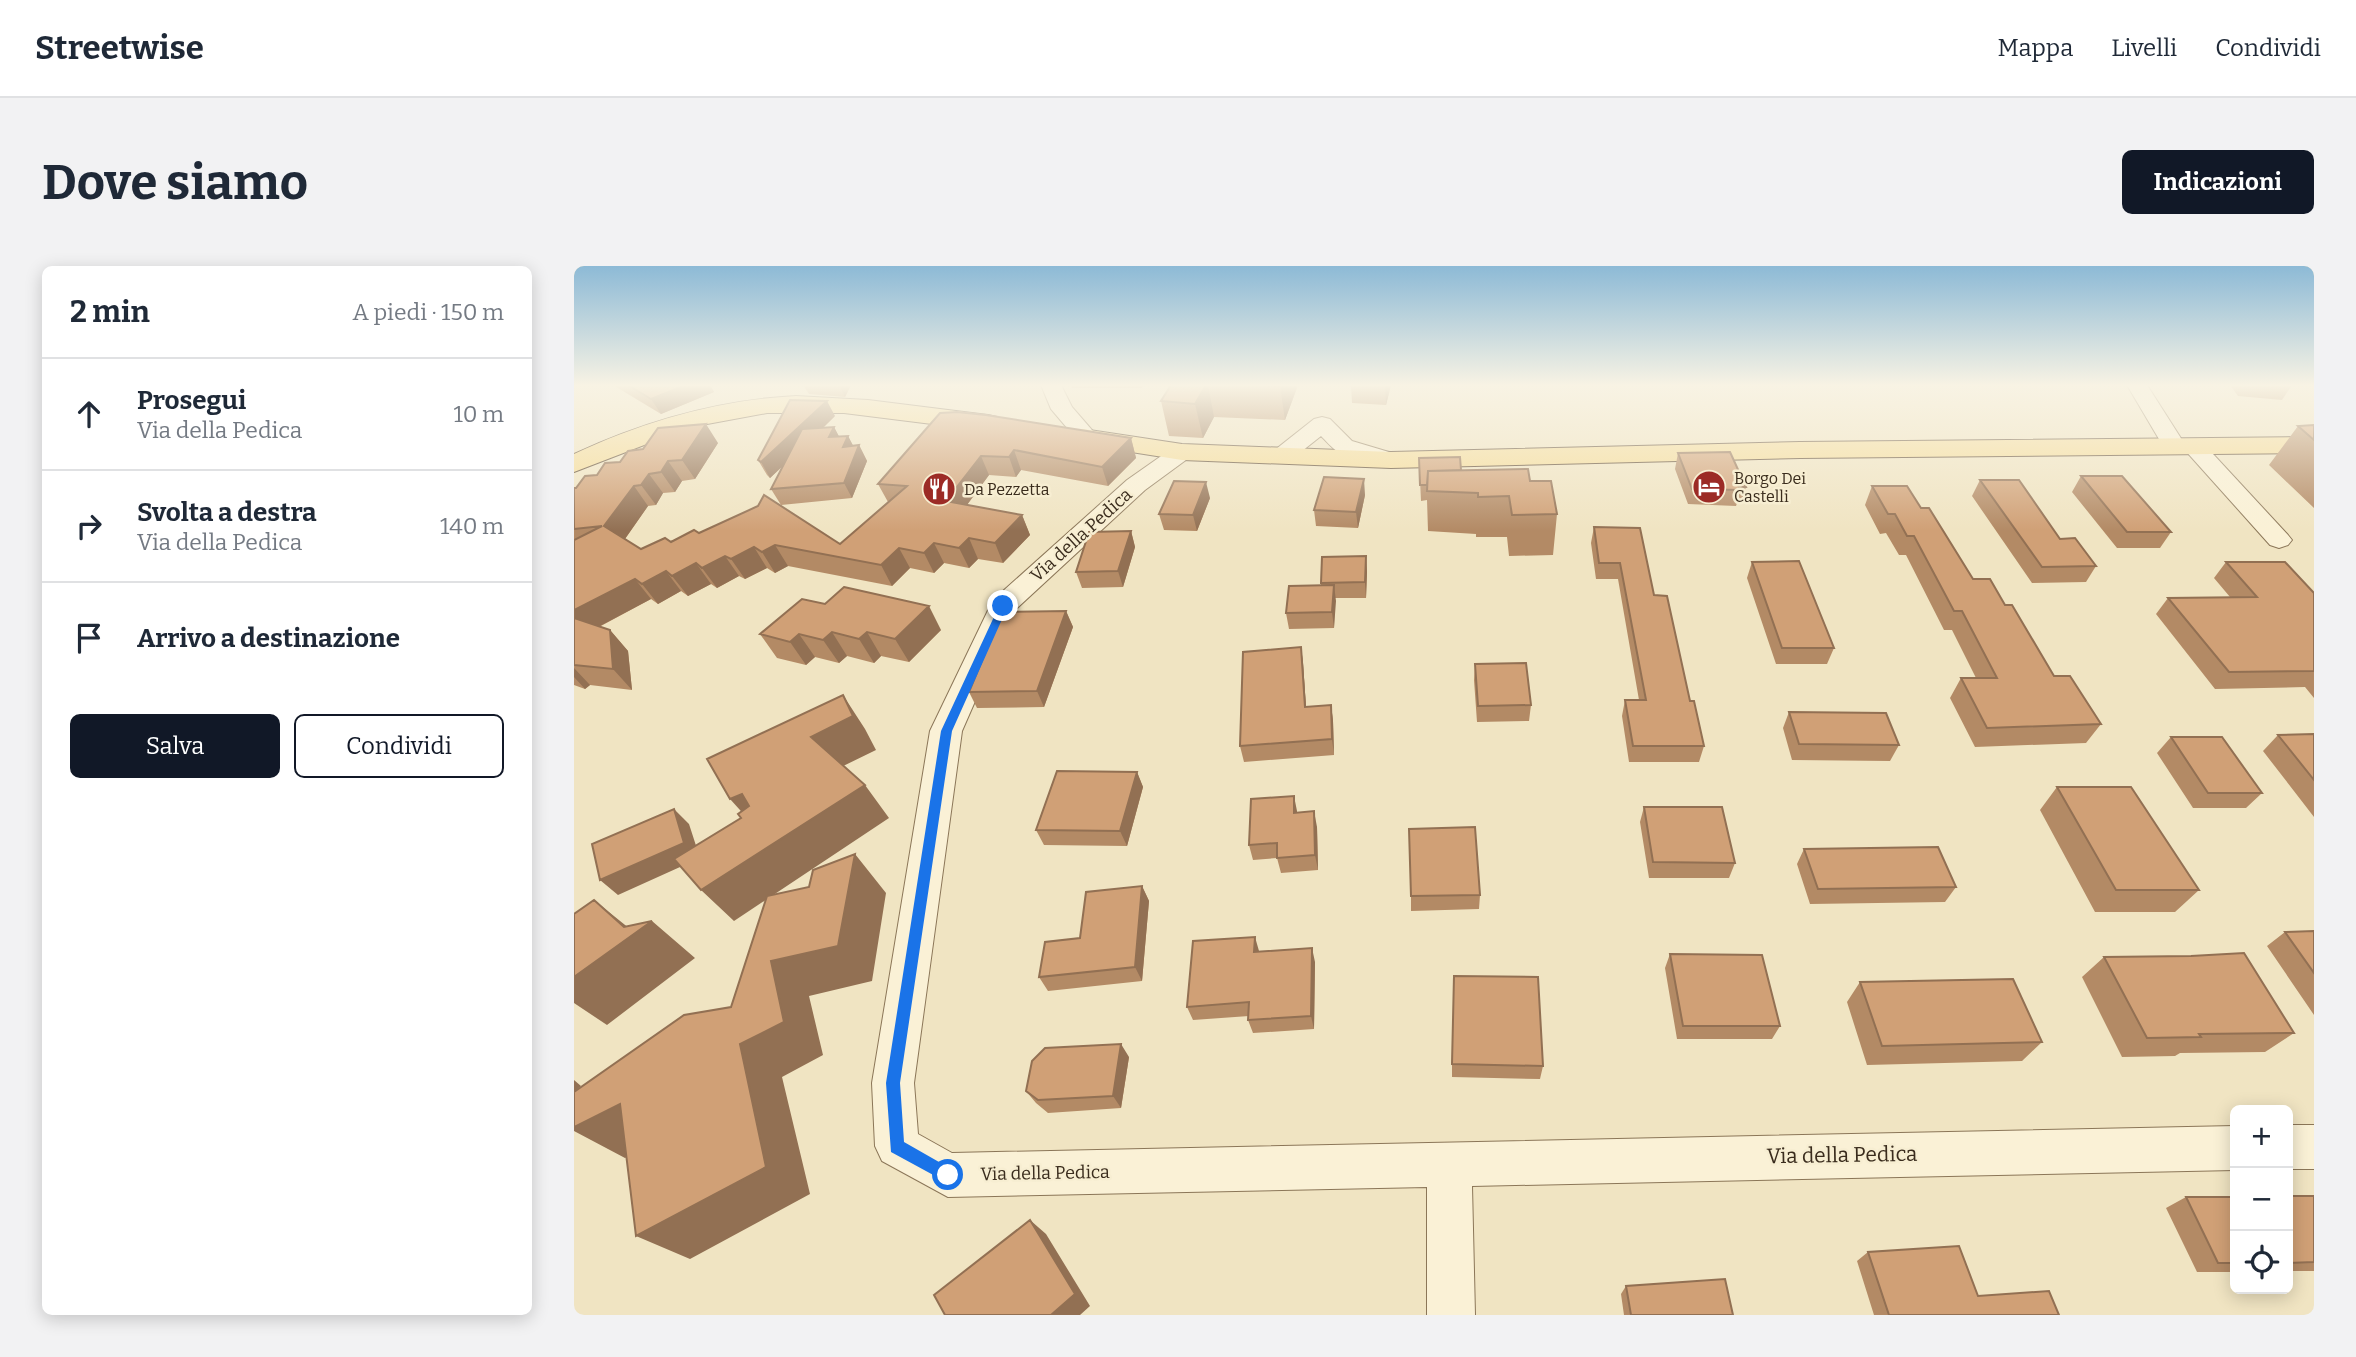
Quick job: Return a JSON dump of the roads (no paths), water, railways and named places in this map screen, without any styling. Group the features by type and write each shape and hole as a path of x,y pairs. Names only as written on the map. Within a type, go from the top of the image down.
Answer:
{"main road":[{"path":"574,464 643,434"},
{"path":"1064,434 1182,452 1279,458 1391,460 1800,450 2314,445"}],"street":[{"path":"1084,434 1087,437"},
{"path":"1279,458 1305,434"},
{"path":"1335,434 1344,446 1391,460"},
{"path":"2175,434 2279,540"},
{"name":"Via della Pedica","path":"1182,452 1136,485 1003,606 946,731 893,1083 897,1146 948,1175 2230,1148"},
{"path":"2293,1147 2314,1147"},
{"path":"1449,1165 1451,1315"}],"place":[{"name":"Borgo Dei Castelli","path":"1709,487"},
{"name":"Da Pezzetta","path":"939,489"}]}
